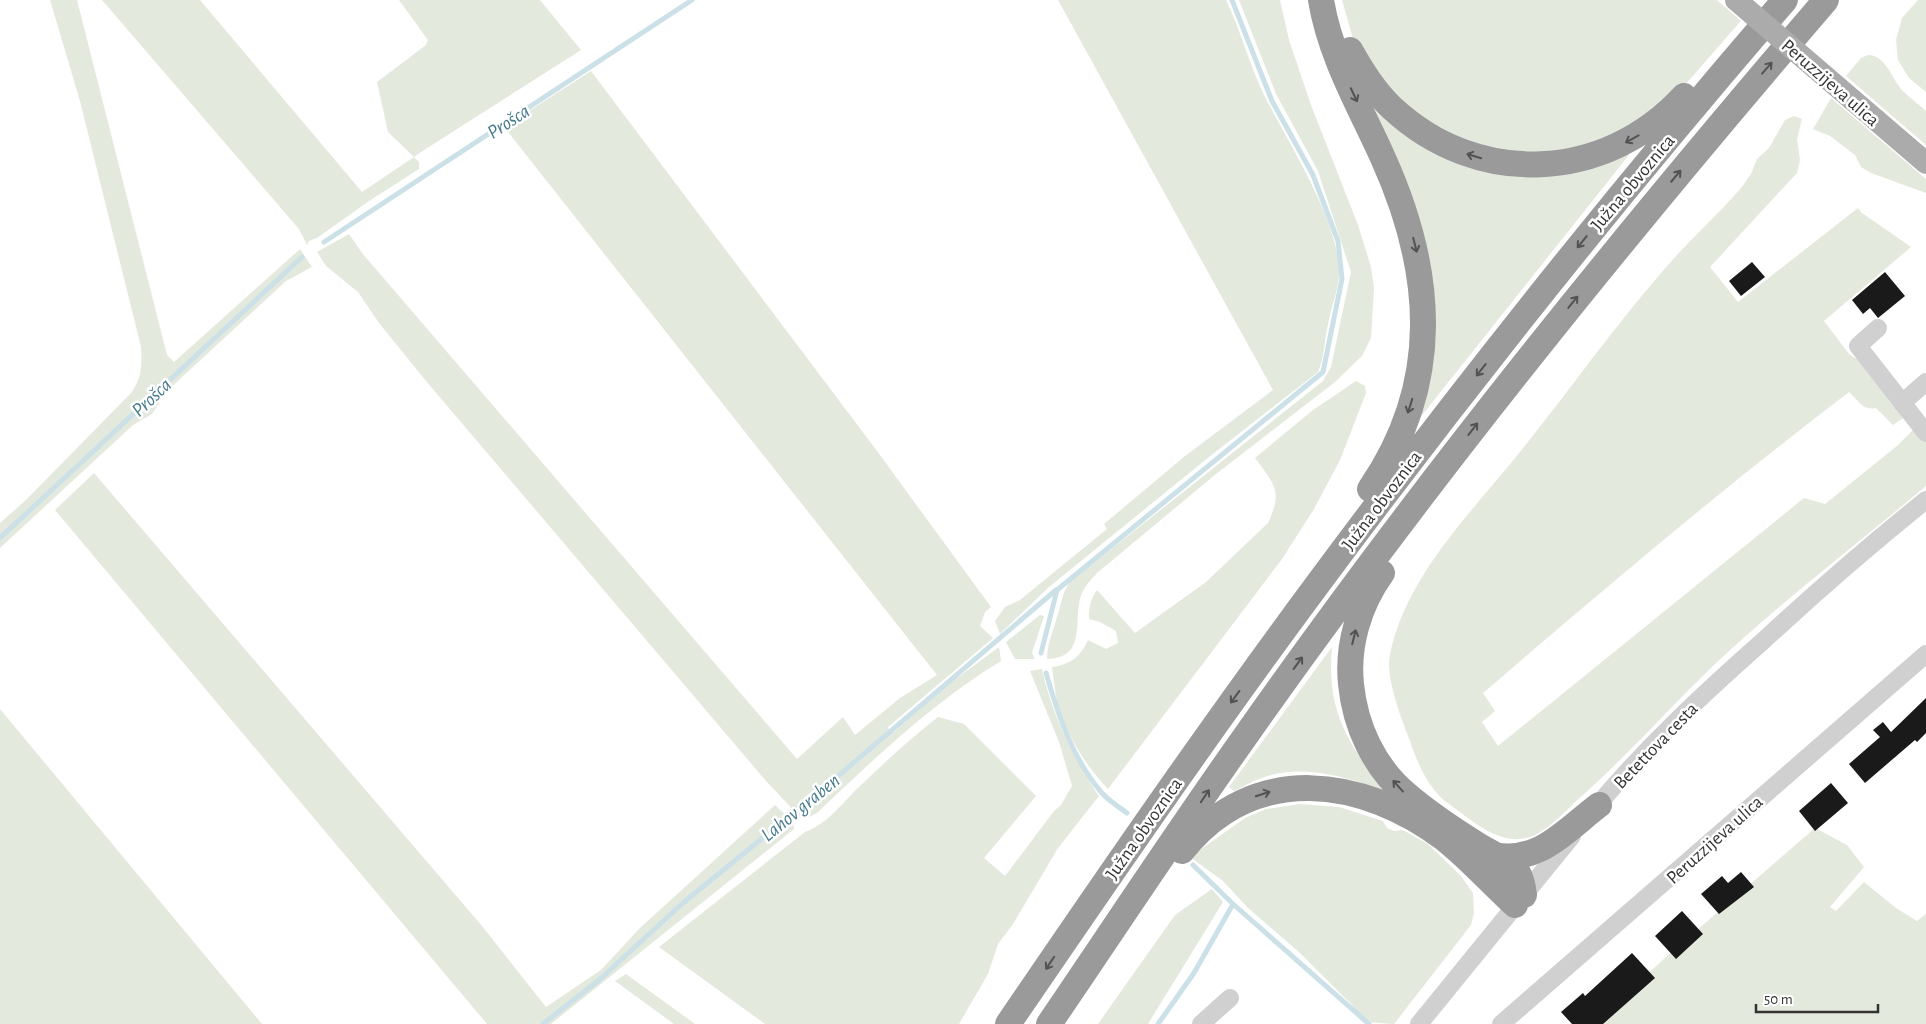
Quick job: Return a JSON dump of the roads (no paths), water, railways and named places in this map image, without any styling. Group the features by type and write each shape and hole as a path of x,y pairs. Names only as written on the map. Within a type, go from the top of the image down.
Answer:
{"highway":[{"path":"1315,587 1329,546 1372,487 1394,448 1416,387 1421,362 1424,314 1418,260 1404,208 1342,68 1324,19 1321,0"},
{"path":"1334,0 1341,31 1349,48 1366,78 1391,107 1418,129 1449,146 1480,158 1495,161 1545,164 1576,160 1613,148 1629,141 1656,122 1703,75 1725,70"},
{"name":"Južna obvoznica","path":"1008,1024 1212,728 1315,587 1557,273 1785,0"},
{"name":"Južna obvoznica","path":"1049,1024 1241,742 1443,468 1633,228 1826,0"},
{"path":"1443,468 1417,526 1375,583 1366,599 1352,646 1350,661 1352,691 1362,733 1386,771 1404,793 1432,815 1494,855 1519,874 1520,900"},
{"path":"1062,1024 1154,889 1190,841 1223,813 1248,800 1273,791 1301,787 1336,789 1397,810 1446,841 1520,900"},
{"path":"1494,855 1514,857 1536,853 1599,804"}],"main road":[{"name":"Peruzzijeva ulica","path":"1736,0 1926,163"}],"street":[{"path":"1878,328 1858,346 1926,433"},
{"path":"1902,403 1926,382"},
{"name":"Betettova cesta","path":"1420,1024 1599,804 1711,687 1852,560 1926,500"},
{"name":"Peruzzijeva ulica","path":"1501,1024 1926,654"},
{"path":"1200,1024 1230,998"}],"waterway":[{"name":"Prošca","path":"324,242 692,0"},
{"path":"1041,653 1057,590 1323,372 1342,279 1338,241 1313,175 1272,101 1232,0"},
{"name":"Prošca","path":"0,538 302,257"},
{"name":"Lahov graben","path":"543,1024 599,980 683,903 831,782 1056,590"},
{"path":"1046,673 1061,721 1083,766 1105,796 1127,813"},
{"path":"1193,865 1233,904 1369,1024"},
{"path":"1158,1024 1194,973 1233,904"}]}
